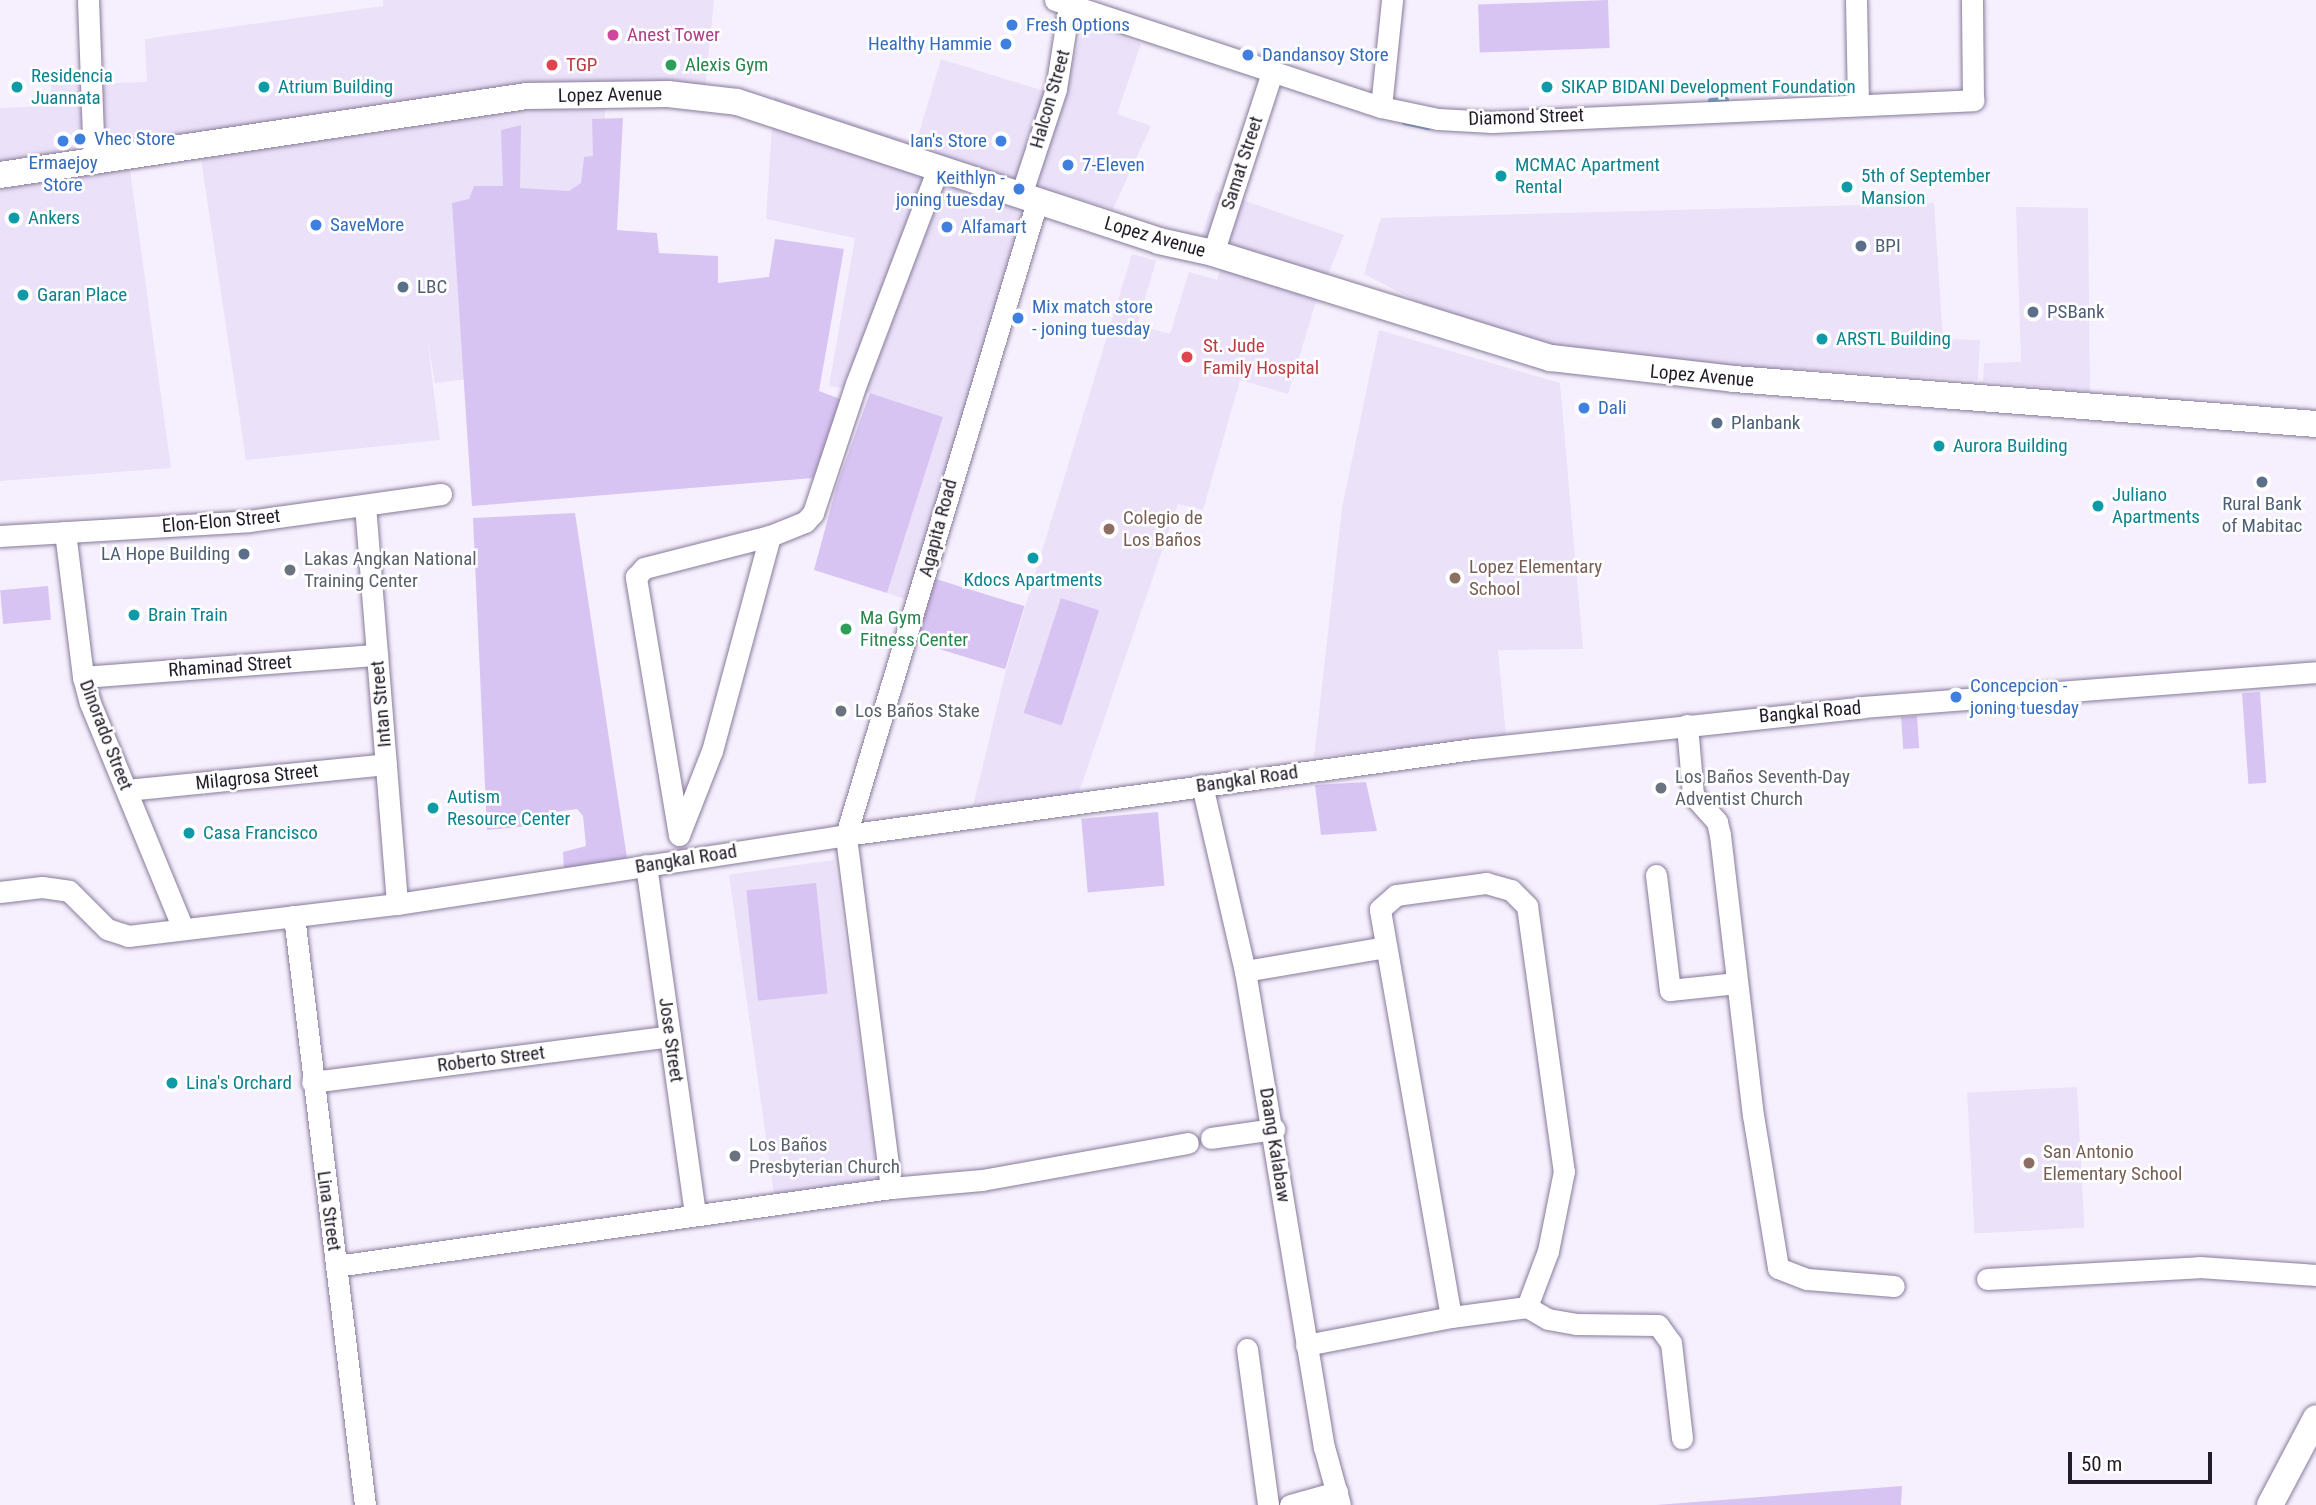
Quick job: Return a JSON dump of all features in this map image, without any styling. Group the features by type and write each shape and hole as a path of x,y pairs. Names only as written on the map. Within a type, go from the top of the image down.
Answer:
{"main road":[{"name":"Lopez Avenue","path":"0,175 527,96 668,94 737,102 1159,241 1213,253 1489,341 1551,358 1613,368 2316,424"},
{"path":"2270,1505 2316,1418"}],"street":[{"path":"88,0 94,162"},
{"path":"1381,107 1392,0"},
{"path":"1856,0 1858,105"},
{"name":"Diamond Street","path":"1065,2 1272,73 1381,107 1438,118 1492,122 1973,100 1972,0"},
{"name":"Halcon Street","path":"1029,199 1056,89 1065,2"},
{"name":"Samat Street","path":"1213,253 1272,73"},
{"path":"680,860 679,835 636,577 644,568 770,536 805,522 813,513 856,384 938,168"},
{"name":"Agapita Road","path":"891,1188 846,835 1029,199"},
{"name":"Elon-Elon Street","path":"0,536 249,521 441,494"},
{"name":"Intan Street","path":"365,505 397,904"},
{"name":"Dinorado Street","path":"65,531 83,677 183,929"},
{"path":"679,835 712,751 770,536"},
{"name":"Rhaminad Street","path":"83,677 377,655"},
{"name":"Bangkal Road","path":"0,892 42,887 69,891 107,929 128,936 397,904 846,835 1069,808 1202,785 1687,725 2316,672"},
{"path":"1687,725 1693,795 1717,822 1720,835 1737,983 1778,1268 1807,1279 1894,1286"},
{"name":"Milagrosa Street","path":"127,790 386,764"},
{"name":"Daang Kalabaw","path":"1202,785 1245,971 1274,1129 1306,1345 1339,1498"},
{"name":"Jose Street","path":"646,865 695,1216"},
{"path":"1656,875 1670,990 1737,983"},
{"path":"1451,1317 1380,909 1396,895 1486,883 1511,890 1527,906 1564,1171 1548,1251 1527,1307"},
{"name":"Lina Street","path":"294,916 365,1505"},
{"path":"1245,971 1385,947"},
{"name":"Roberto Street","path":"312,1082 670,1036"},
{"path":"1211,1138 1274,1129"},
{"path":"336,1266 891,1188 982,1180 1188,1143"},
{"path":"1987,1279 2199,1267 2316,1275"},
{"path":"1306,1345 1451,1317 1527,1307 1548,1319 1576,1324 1658,1325 1671,1343 1682,1438"},
{"path":"1247,1349 1268,1505"},
{"path":"1290,1505 1339,1498"}],"shaded area":[{"path":"383,0 714,0 705,88 606,83 597,363 435,383 427,338 440,440 246,460 201,159 130,170 171,468 0,481 0,108 51,106 51,85 147,82 145,39 383,6"},
{"path":"1608,0 1610,48 1480,53 1478,5"},
{"path":"1084,25 1141,44 1117,114 1151,126 1113,209 1048,190 918,603 887,593 943,417 870,393 829,386 855,238 766,219 774,96 916,143 941,59 1063,97"},
{"path":"623,118 617,230 657,233 659,253 718,256 718,283 769,277 775,239 844,249 819,391 843,400 813,478 472,506 452,203 469,199 474,186 503,186 501,130 521,125 520,188 569,191 581,183 584,157 593,156 592,119"},
{"path":"1216,191 1344,235 1314,308 1288,394 1240,380 1203,510 1178,504 1077,798 973,806 1006,670 1132,254 1156,261 1137,325 1170,334 1189,272 1217,280 1228,247 1201,238"},
{"path":"1934,203 1943,339 1980,340 1978,380 1557,356 1479,333 1364,274 1381,218"},
{"path":"2016,207 2088,208 2090,392 1983,381 1984,363 2021,362"},
{"name":"Lopez Elementary School","path":"1379,330 1560,383 1583,649 1498,650 1506,737 1314,757 1342,508"},
{"path":"870,393 943,417 887,593 814,570 837,485"},
{"path":"575,513 627,858 564,869 563,852 586,846 583,816 577,809 547,813 539,825 487,830 473,518"},
{"path":"926,576 1024,606 1005,669 907,639"},
{"path":"48,586 51,620 3,624 0,590"},
{"path":"1061,598 1099,610 1062,725 1024,713"},
{"path":"2260,692 2266,783 2248,784 2242,693"},
{"path":"1917,716 1919,748 1903,749 1901,717"},
{"path":"1366,782 1377,831 1321,835 1315,785"},
{"path":"1158,812 1164,886 1088,892 1081,819"},
{"path":"834,860 880,1186 775,1201 729,875"},
{"path":"816,883 828,993 758,1001 746,890"},
{"name":"San Antonio Elementary School","path":"2077,1087 2084,1228 1975,1234 1967,1093"},
{"path":"1902,1486 1901,1505 1656,1505"}],"waterway":[{"path":"1711,101 1726,100"},
{"path":"1405,122 1428,127"}],"place":[{"name":"Fresh Options","path":"1012,25"},
{"name":"Anest Tower","path":"613,35"},
{"name":"Healthy Hammie","path":"1006,44"},
{"name":"Dandansoy Store","path":"1248,55"},
{"name":"TGP","path":"552,65"},
{"name":"Alexis Gym","path":"671,65"},
{"name":"Residencia Juannata","path":"17,87"},
{"name":"Atrium Building","path":"264,87"},
{"name":"SIKAP BIDANI Development Foundation","path":"1547,87"},
{"name":"Vhec Store","path":"80,139"},
{"name":"Ermaejoy Store","path":"63,141"},
{"name":"Ian's Store","path":"1001,141"},
{"name":"7-Eleven","path":"1068,165"},
{"name":"MCMAC Apartment Rental","path":"1501,176"},
{"name":"5th of September Mansion","path":"1847,187"},
{"name":"Keithlyn - joning tuesday","path":"1019,189"},
{"name":"Ankers","path":"14,218"},
{"name":"SaveMore","path":"316,225"},
{"name":"Alfamart","path":"947,227"},
{"name":"BPI","path":"1861,246"},
{"name":"LBC","path":"403,287"},
{"name":"Garan Place","path":"23,295"},
{"name":"PSBank","path":"2033,312"},
{"name":"Mix match store - joning tuesday","path":"1018,318"},
{"name":"ARSTL Building","path":"1822,339"},
{"name":"St. Jude Family Hospital","path":"1187,357"},
{"name":"Dali","path":"1584,408"},
{"name":"Planbank","path":"1717,423"},
{"name":"Aurora Building","path":"1939,446"},
{"name":"Rural Bank of Mabitac","path":"2262,482"},
{"name":"Juliano Apartments","path":"2098,506"},
{"name":"Colegio de Los Baños","path":"1109,529"},
{"name":"LA Hope Building","path":"244,554"},
{"name":"Kdocs Apartments","path":"1033,558"},
{"name":"Lakas Angkan National Training Center","path":"290,570"},
{"name":"Lopez Elementary School","path":"1455,578"},
{"name":"Brain Train","path":"134,615"},
{"name":"Ma Gym Fitness Center","path":"846,629"},
{"name":"Concepcion - joning tuesday","path":"1956,697"},
{"name":"Los Baños Stake","path":"841,711"},
{"name":"Los Baños Seventh-Day Adventist Church","path":"1661,788"},
{"name":"Autism Resource Center","path":"433,808"},
{"name":"Casa Francisco","path":"189,833"},
{"name":"Lina's Orchard","path":"172,1083"},
{"name":"Los Baños Presbyterian Church","path":"735,1156"},
{"name":"San Antonio Elementary School","path":"2029,1163"}]}
